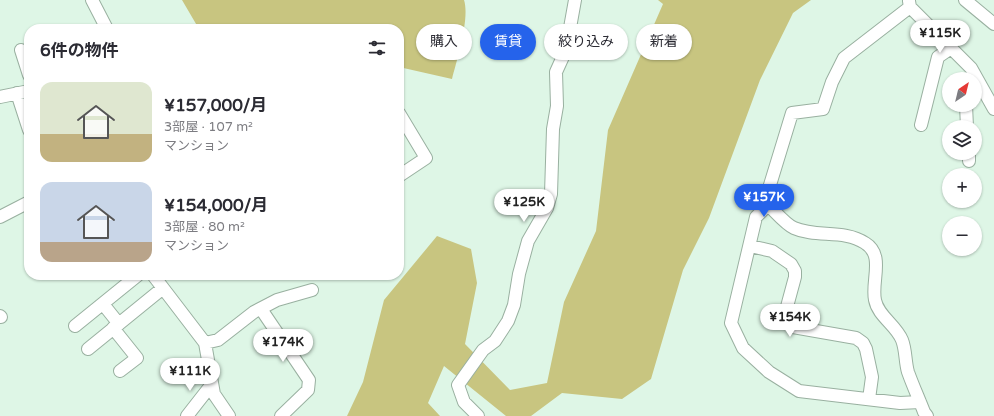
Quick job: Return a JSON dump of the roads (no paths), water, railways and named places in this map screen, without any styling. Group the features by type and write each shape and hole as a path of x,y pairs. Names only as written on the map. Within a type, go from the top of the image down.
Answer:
{"street":[{"path":"92,0 104,24"},
{"path":"478,416 464,402 458,384 483,350 495,341 508,321 514,305 519,274 528,242 547,208 552,188 553,129 557,106 556,72 566,50 574,0"},
{"path":"965,0 994,24"},
{"path":"927,416 908,372 903,341 898,332 878,309 875,300 876,260 873,251 866,243 853,237 801,230 792,227 766,204 766,198 792,113 823,109 832,82 844,58 909,4 971,68 994,108"},
{"path":"921,125 938,57 951,48"},
{"path":"21,50 24,59"},
{"path":"966,72 967,64"},
{"path":"0,97 23,92"},
{"path":"404,121 426,158 404,173"},
{"path":"0,217 24,205"},
{"path":"768,205 756,217 731,323 743,348 769,372 799,391 900,403 920,402"},
{"path":"750,246 772,251 791,264 795,271 785,314 787,321 790,324 793,326 856,338 863,343 866,349 872,377 869,399"},
{"path":"75,326 132,280"},
{"path":"157,280 205,343 214,394 228,416"},
{"path":"88,349 163,288"},
{"path":"205,343 218,340 260,308 277,300 312,290"},
{"path":"103,304 137,358 120,371"},
{"path":"260,308 309,380 308,390 281,416"},
{"path":"187,416 212,384"}]}
